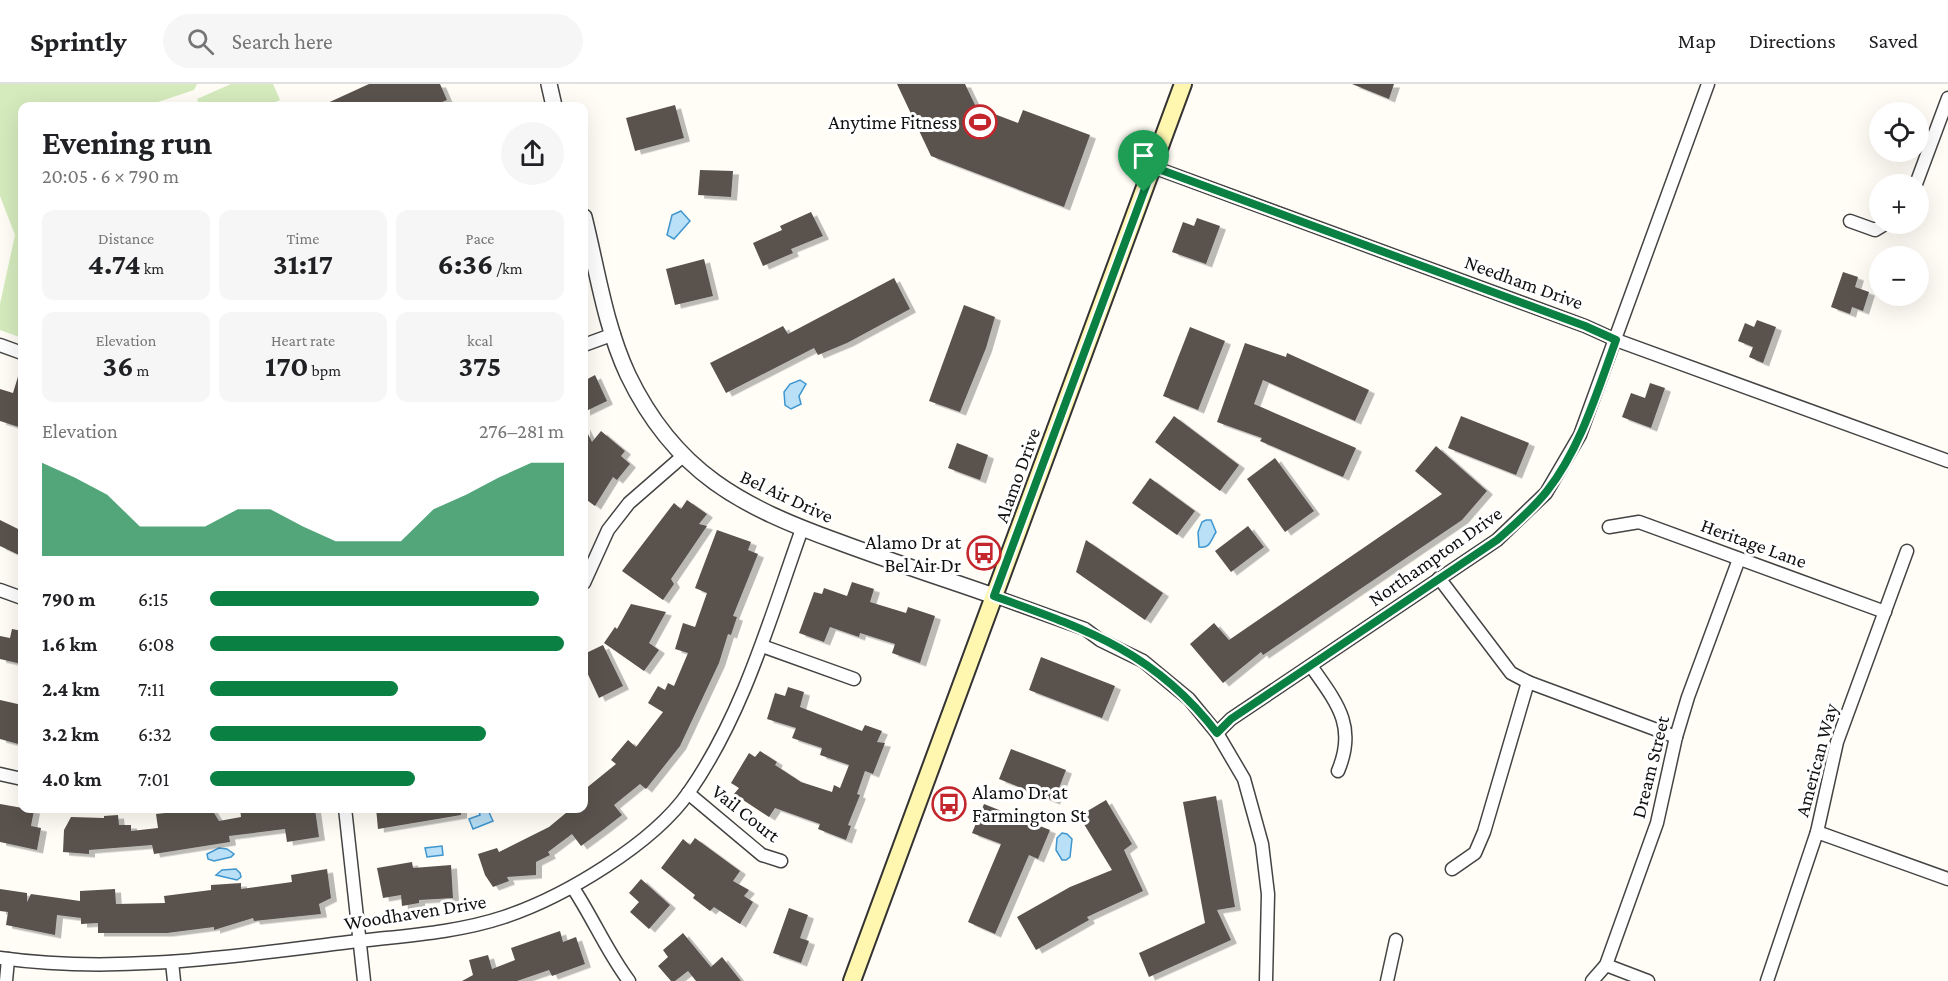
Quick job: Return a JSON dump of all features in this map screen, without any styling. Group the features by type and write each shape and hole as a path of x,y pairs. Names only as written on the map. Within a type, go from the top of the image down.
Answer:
{"main road":[{"name":"Alamo Drive","path":"852,981 1183,84"}],"street":[{"path":"549,84 553,102"},
{"name":"Northampton Drive","path":"1217,733 1231,719 1497,540 1533,506 1551,485 1580,435 1708,84"},
{"path":"1920,174 1948,98"},
{"name":"Needham Drive","path":"1153,167 1562,317 1616,340 1948,460"},
{"path":"1850,221 1869,228"},
{"name":"Bel Air Drive","path":"588,233 614,334 628,374 646,408 682,456 729,494 763,513 994,596"},
{"path":"588,344 614,334"},
{"path":"0,345 18,352"},
{"path":"588,574 608,530 629,503 682,456"},
{"name":"Heritage Lane","path":"1609,527 1639,522 1885,612"},
{"name":"Woodhaven Drive","path":"4,958 68,963 172,962 422,934 503,917 573,888 634,844 668,815 688,793 728,723 762,646 802,528"},
{"name":"American Way","path":"1767,981 1817,832 1837,742 1907,551"},
{"name":"Dream Street","path":"1592,981 1606,965 1657,823 1676,737 1739,559"},
{"path":"1439,578 1511,673 1528,682 1676,737"},
{"path":"0,590 18,597"},
{"path":"994,596 1085,628 1100,640 1143,661 1189,699 1217,733 1244,779 1262,844 1268,894 1266,981"},
{"path":"762,646 854,679"},
{"path":"1311,666 1342,712 1347,737 1346,753 1338,771"},
{"path":"1452,869 1475,853 1484,832 1528,682"},
{"path":"0,774 18,778"},
{"name":"Vail Court","path":"688,793 762,855 781,861"},
{"path":"346,813 364,981"},
{"path":"1817,832 1948,879"},
{"path":"573,888 598,935 629,981"},
{"path":"1387,981 1396,940"},
{"path":"4,958 6,981"},
{"path":"172,962 174,981"},
{"path":"1606,965 1648,981"}],"green space":[{"path":"0,84 197,84 194,90 158,102 18,102 18,337 0,330 0,304 15,235 0,196"},
{"path":"231,84 273,84 280,100 275,102 198,102 197,99"}],"water":[{"path":"681,211 690,221 674,239 667,235 672,215"},
{"path":"800,380 806,384 799,396 801,404 791,409 785,405 784,392 790,384"},
{"path":"1211,520 1216,532 1206,547 1199,547 1198,532 1202,522"},
{"path":"480,813 489,813 493,821 473,829 469,819 480,815"},
{"path":"1062,833 1072,839 1070,857 1066,860 1062,860 1056,850 1057,838"},
{"path":"442,846 443,855 427,857 425,848"},
{"path":"219,848 227,849 234,854 231,857 214,861 208,859 207,854"},
{"path":"236,869 241,877 237,880 216,875 222,870"}],"building":[{"path":"369,84 440,84 447,100 442,102 330,102"},
{"path":"897,84 965,84 976,107 1018,123 1023,110 1090,135 1064,207 931,156"},
{"path":"1352,84 1394,84 1389,99"},
{"path":"675,105 684,138 635,151 626,118"},
{"path":"700,170 733,171 731,197 698,195"},
{"path":"811,212 823,236 791,249 793,253 763,266 753,243 782,230 780,226"},
{"path":"1197,218 1220,226 1206,264 1172,252 1183,222 1194,226"},
{"path":"704,259 713,296 675,305 666,269"},
{"path":"1843,272 1858,277 1855,287 1869,292 1863,311 1852,307 1850,314 1831,307"},
{"path":"894,278 910,309 847,343 818,355 814,348 726,393 710,363 783,326 788,334"},
{"path":"964,305 995,317 986,348 960,412 929,401"},
{"path":"1757,320 1776,327 1763,363 1749,357 1753,347 1738,341 1745,323 1754,327"},
{"path":"1190,327 1225,341 1198,410 1163,396"},
{"path":"1245,343 1286,357 1287,353 1369,390 1355,421 1263,380 1254,404 1356,448 1343,477 1260,441 1262,438 1217,422"},
{"path":"595,375 607,401 588,410 588,379"},
{"path":"18,377 18,427 0,421 0,389 13,393"},
{"path":"1650,383 1665,388 1651,428 1622,417 1631,393 1645,398"},
{"path":"1174,416 1239,465 1220,491 1155,442"},
{"path":"1461,416 1529,443 1516,475 1448,448"},
{"path":"601,431 625,451 621,456 630,464 617,480 613,477 595,506 588,501 588,434 592,442"},
{"path":"957,443 988,455 980,480 948,468"},
{"path":"1436,446 1487,491 1462,520 1263,655 1261,652 1223,683 1190,644 1214,623 1229,640 1442,494 1415,471"},
{"path":"1275,458 1314,511 1285,532 1247,479"},
{"path":"1150,478 1195,511 1177,535 1132,503"},
{"path":"687,500 707,514 699,524 707,526 671,579 674,584 663,600 622,571 674,503 681,509"},
{"path":"0,520 18,529 18,555 0,546"},
{"path":"1248,526 1264,547 1231,572 1215,551"},
{"path":"717,530 751,542 748,550 758,554 733,616 737,617 731,635 728,634 719,663 680,746 646,789 640,784 614,805 622,815 604,829 581,846 572,834 548,852 550,855 536,862 536,875 507,877 509,881 493,887 485,875 478,854 497,848 499,852 549,827 566,813 588,813 588,787 616,764 611,760 628,740 636,747 663,712 648,703 658,686 665,690 668,683 674,686 688,653 675,649 683,623 695,627 707,593 695,588"},
{"path":"1086,540 1163,593 1145,620 1076,572"},
{"path":"852,582 874,589 870,602 906,613 908,607 935,616 920,663 892,653 895,644 860,633 859,637 830,627 824,642 799,633 814,592 822,594 824,588 847,596"},
{"path":"631,604 666,612 649,643 659,650 644,671 604,643 615,627 617,629"},
{"path":"12,629 18,630 18,663 0,659 0,636 10,638"},
{"path":"603,645 623,686 599,698 588,675 588,652"},
{"path":"1041,657 1115,686 1102,718 1029,690"},
{"path":"788,687 804,692 800,707 862,731 865,725 882,731 877,742 885,743 873,774 865,771 857,794 860,795 848,825 851,826 846,840 818,829 820,824 775,808 769,817 734,794 739,788 731,783 749,753 755,757 760,751 777,762 775,765 801,782 832,792 834,785 840,788 849,765 820,755 822,748 792,738 796,728 767,719 775,693 785,696"},
{"path":"0,700 18,704 18,744 0,739"},
{"path":"1011,749 1066,770 1054,801 999,779"},
{"path":"1216,796 1235,907 1217,910 1231,940 1149,977 1139,953 1205,923 1183,802"},
{"path":"1106,800 1132,844 1124,850 1143,891 1087,917 1089,920 1036,950 1017,917 1070,887 1112,870 1079,816"},
{"path":"0,804 18,807 18,813 33,813 31,826 41,828 37,850 0,842"},
{"path":"984,804 1050,830 1038,859 1029,855 995,934 968,922 1001,844 972,833"},
{"path":"214,813 219,821 241,817 241,813 316,813 319,837 287,842 285,829 229,836 230,842 154,854 152,845 89,850 89,854 63,852 64,830 71,817 104,818 104,816 118,815 119,825 131,825 131,831 158,828 156,814"},
{"path":"376,813 461,813 461,815 378,829"},
{"path":"695,838 740,871 733,881 749,890 744,896 753,902 740,924 714,907 710,911 693,898 695,895 661,868 683,839 690,845"},
{"path":"412,862 413,868 451,865 453,898 419,900 419,903 402,906 401,895 383,898 377,868"},
{"path":"327,869 331,898 319,904 321,914 254,921 253,918 214,930 214,927 167,933 98,933 98,923 81,924 81,918 57,915 55,935 6,925 8,912 0,911 0,889 27,893 27,902 31,894 80,901 80,891 115,889 116,904 165,903 164,896 211,890 211,885 241,883 241,889 292,882 291,875"},
{"path":"641,879 670,905 649,929 630,912 639,902 629,893"},
{"path":"789,908 808,915 800,938 809,941 801,963 773,953"},
{"path":"560,931 563,942 576,937 585,964 552,976 549,970 517,981 462,981 473,975 469,960 488,955 492,969 515,960 511,948"},
{"path":"683,933 711,967 722,957 741,981 696,981 688,971 675,981 671,981 658,966 668,957 663,950"}],"place":[{"name":"Anytime Fitness","path":"980,122"},
{"name":"Alamo Dr at Bel Air Dr","path":"984,553"},
{"name":"Alamo Dr at Farmington St","path":"949,804"}],"route":[{"path":"1153,167 1585,326 1616,340 1569,459 1546,493 1519,520 1497,540 1231,719 1217,733 1202,713 1176,686 1143,661 1121,648 1100,640 1085,628 994,596 1144,192 1153,167"}]}
